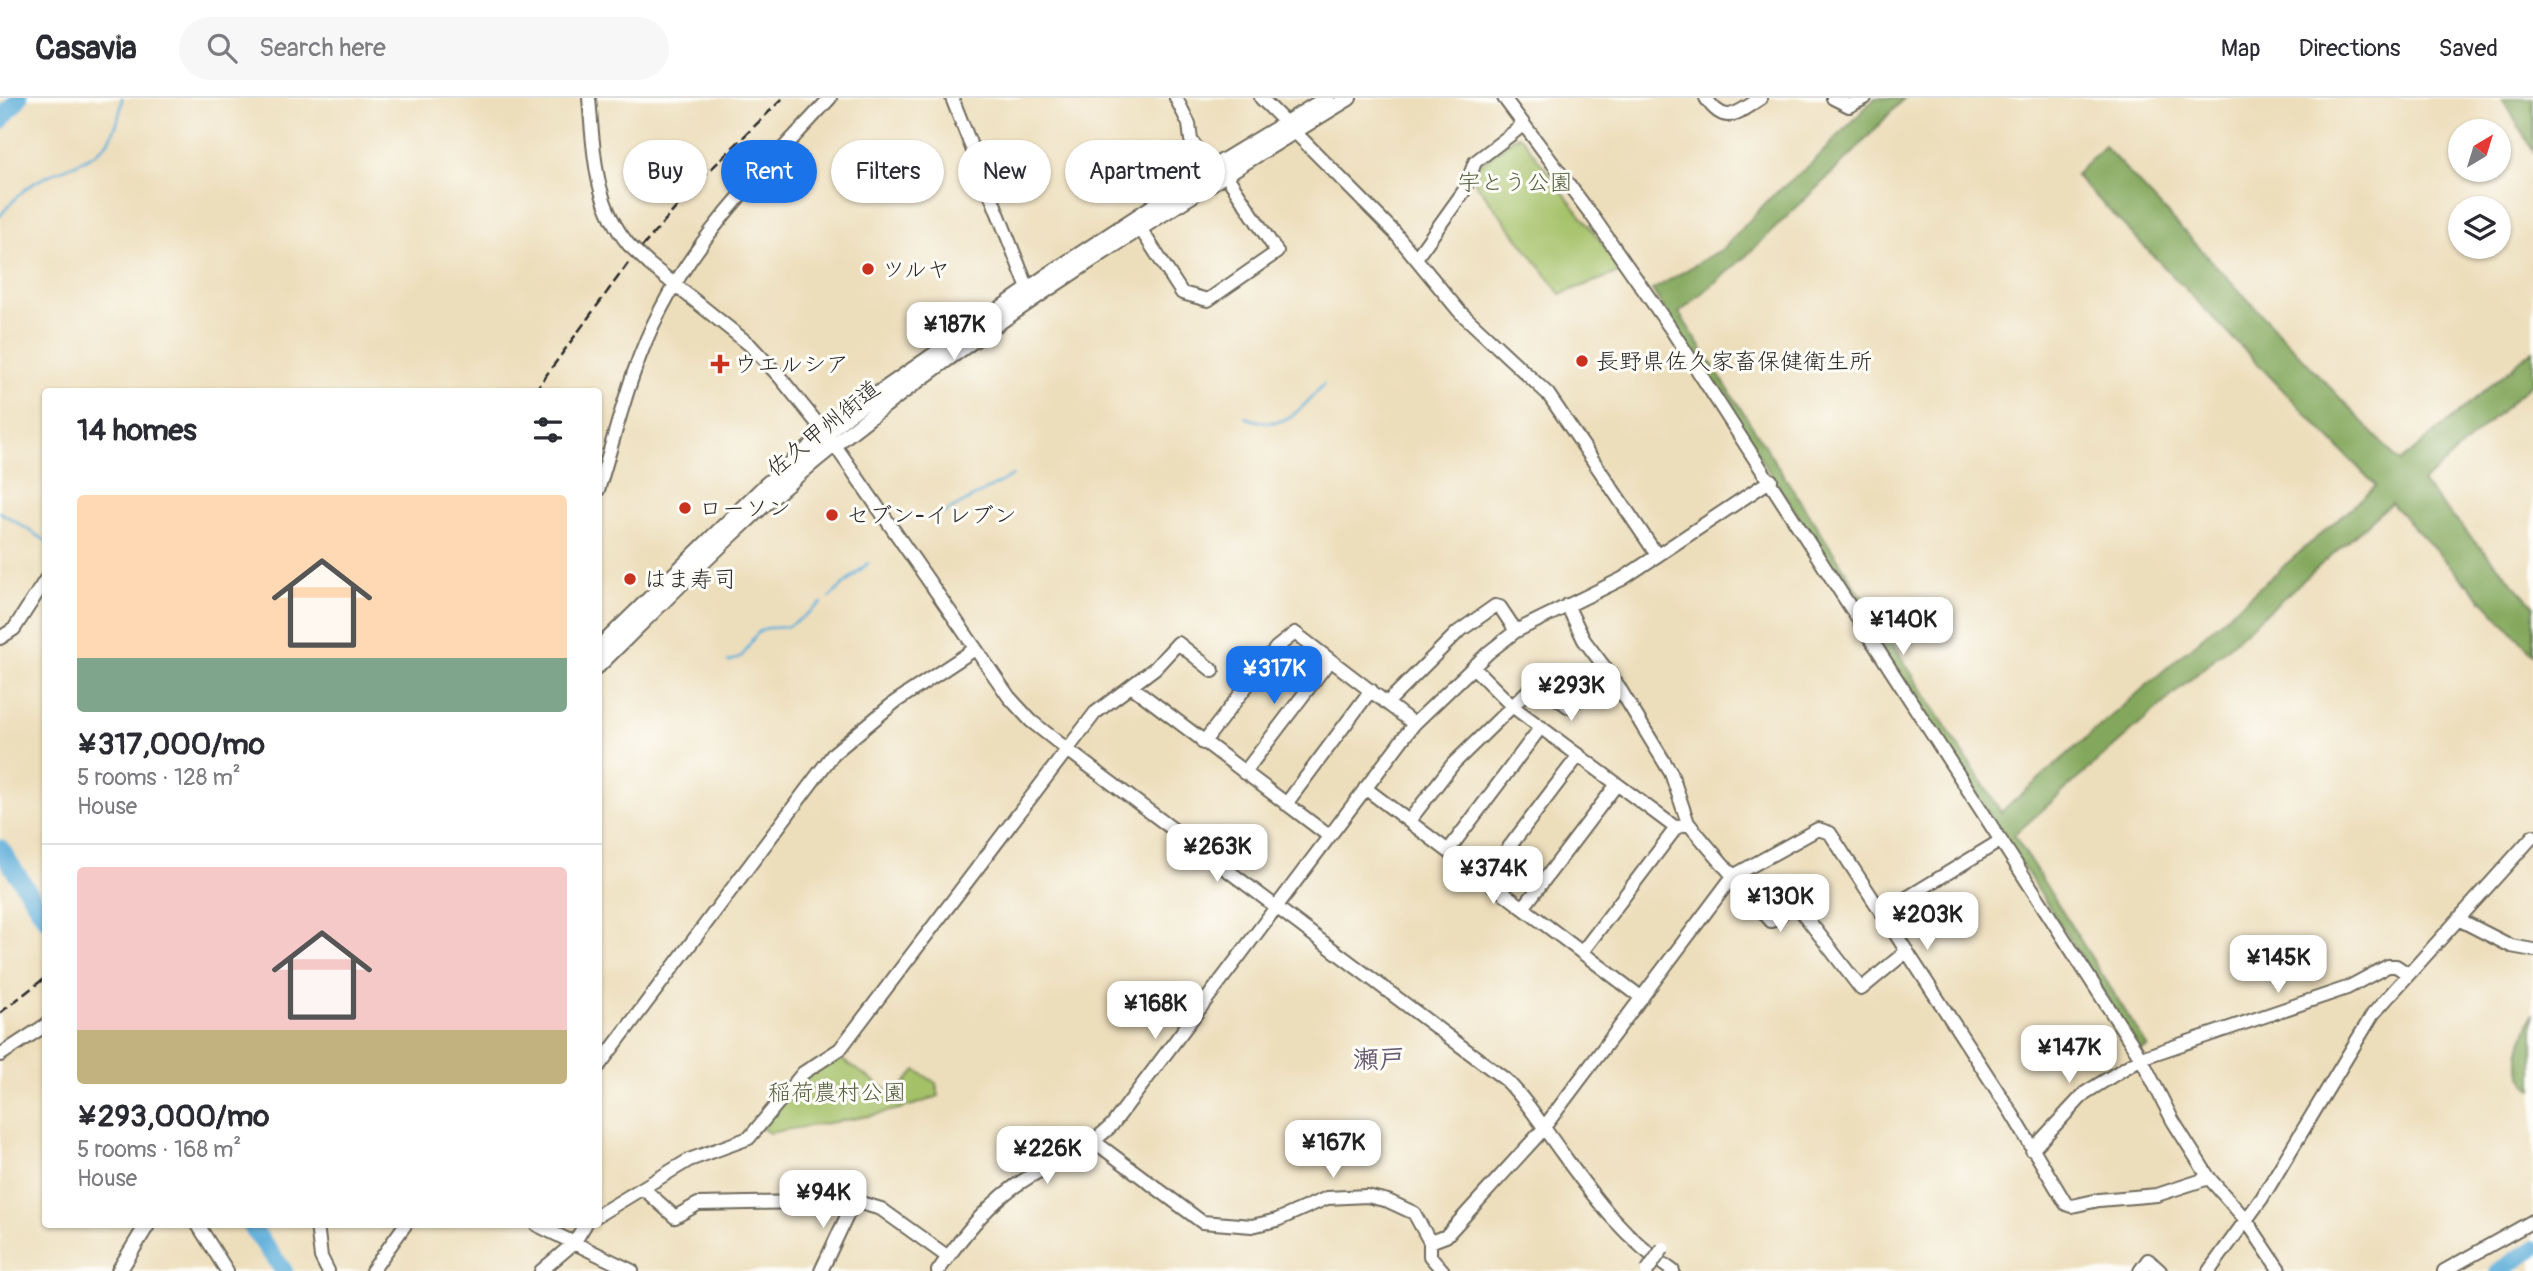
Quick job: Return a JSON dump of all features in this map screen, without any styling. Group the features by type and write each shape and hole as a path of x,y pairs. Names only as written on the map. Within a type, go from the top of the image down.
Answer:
{"main road":[{"name":"佐久甲州街道","path":"1137,224 1226,176 1327,98"},
{"name":"佐久甲州街道","path":"1225,161 1349,98"},
{"name":"佐久甲州街道","path":"602,645 740,509 830,439 930,372 1031,295 1165,203"},
{"name":"佐久甲州街道","path":"602,662 830,439"},
{"path":"119,1271 145,1228"}],"street":[{"path":"589,98 593,158 600,195 610,218 629,245 649,264 750,345 830,439 1018,709 1069,751 1506,1080 1545,1125 1560,1150 1619,1227 1673,1271"},
{"path":"602,478 646,343 674,284 712,227 830,98"},
{"path":"952,98 1031,295"},
{"path":"1176,98 1189,124 1191,140"},
{"path":"1261,98 1416,258 1459,311 1548,394 1657,555"},
{"path":"1504,98 1623,259 1770,480 2141,1058 2179,1132 2209,1178 2246,1220 2280,1271"},
{"path":"1706,98 1714,111 1723,116 1736,114 1761,98"},
{"path":"1833,98 1849,106 1865,98"},
{"path":"1416,258 1461,196 1471,168 1522,122"},
{"path":"1137,224 1182,293 1208,300 1277,252 1226,176"},
{"path":"938,1271 987,1209 1009,1191 1095,1142 1116,1120 1414,724 1473,667 1516,631 1622,579 1770,480"},
{"path":"0,638 14,629 42,585"},
{"path":"1567,605 1584,640 1615,681 1675,781 1682,826 1582,952"},
{"path":"1387,703 1458,632 1488,610 1498,606 1516,631"},
{"path":"1203,743 1276,648 1295,633 1414,724"},
{"path":"602,1213 645,1190 689,1160 749,1138 803,1073 839,1049 924,935 1069,751 1095,713 1155,668 1178,643 1213,671"},
{"path":"602,1062 834,753 895,702 975,649"},
{"path":"1244,773 1330,660"},
{"path":"1473,667 1512,706 1616,784 1682,826 1733,876 1771,921 1795,903 1861,989 1907,951"},
{"path":"1409,821 1452,764 1536,682 1569,707 1582,695 1615,681"},
{"path":"1131,686 1329,836"},
{"path":"1286,804 1371,690"},
{"path":"1448,851 1541,727"},
{"path":"1485,879 1579,755"},
{"path":"1523,908 1616,784"},
{"path":"1365,789 1642,998"},
{"path":"1430,1242 1442,1240 1455,1228 1545,1125 1733,876 1822,828 1829,832 1907,951 2069,1206 2157,1195 2209,1178"},
{"path":"2210,1271 2246,1220 2365,1026 2408,974 2460,920 2533,836"},
{"path":"1882,913 2000,841"},
{"path":"2460,920 2511,946 2533,950"},
{"path":"2032,1150 2085,1093 2141,1058 2347,988 2388,967 2396,966 2408,974"},
{"path":"0,1055 42,1029"},
{"path":"1095,1142 1202,1222 1252,1226 1277,1220 1327,1198 1367,1196 1388,1201 1414,1213 1430,1242 1430,1256 1443,1271"},
{"path":"645,1190 675,1217 698,1205 854,1201 881,1209 948,1257"},
{"path":"821,1271 854,1201"},
{"path":"2444,1271 2533,1221"},
{"path":"200,1228 227,1271"},
{"path":"317,1228 321,1257 328,1271"},
{"path":"372,1271 403,1228"},
{"path":"543,1228 632,1271"},
{"path":"541,1271 574,1243 583,1228"},
{"path":"1647,1271 1663,1248"},
{"path":"2140,1271 2148,1261 2160,1271"}],"green space":[{"path":"1875,98 1904,98 1853,153 1746,256 1679,313 2001,812 2376,486 2075,175 2104,146 2400,462 2533,350 2533,382 2422,483 2533,605 2533,654 2391,503 2014,835 2148,1047 2141,1050 1652,290 1724,248 1770,198 1812,163"},
{"path":"2502,98 2533,98 2533,151"},
{"name":"宇とう公園","path":"1517,136 1522,138 1623,271 1561,294 1474,181 1479,165"},
{"path":"2533,1013 2533,1090 2521,1073 2519,1053"},
{"name":"稲荷農村公園","path":"835,1055 895,1095 916,1070 936,1083 939,1096 897,1110 855,1119 769,1133 762,1128 805,1076"}],"waterway":[{"path":"0,121 19,98"},
{"path":"0,216 18,195 31,185 90,157 101,148 111,137 118,120 122,98"},
{"path":"1245,417 1259,421 1281,421 1298,411 1324,384"},
{"path":"943,514 1013,475"},
{"path":"0,512 42,538"},
{"path":"830,597 868,563"},
{"path":"728,662 741,656 761,631 789,625 822,603"},
{"path":"0,848 42,913"},
{"path":"252,1228 284,1271"},
{"path":"2499,1271 2533,1249"}],"railway":[{"path":"537,388 629,262 701,179 783,98"},
{"path":"0,1013 42,980"}],"place":[{"name":"ツルヤ","path":"868,269"},
{"name":"長野県佐久家畜保健衛生所","path":"1582,361"},
{"name":"ウエルシア","path":"720,364"},
{"name":"ローソン","path":"685,508"},
{"name":"セブン-イレブン","path":"832,515"},
{"name":"はま寿司","path":"630,579"}],"district":[{"name":"瀬戸","path":"1379,1059"}]}
